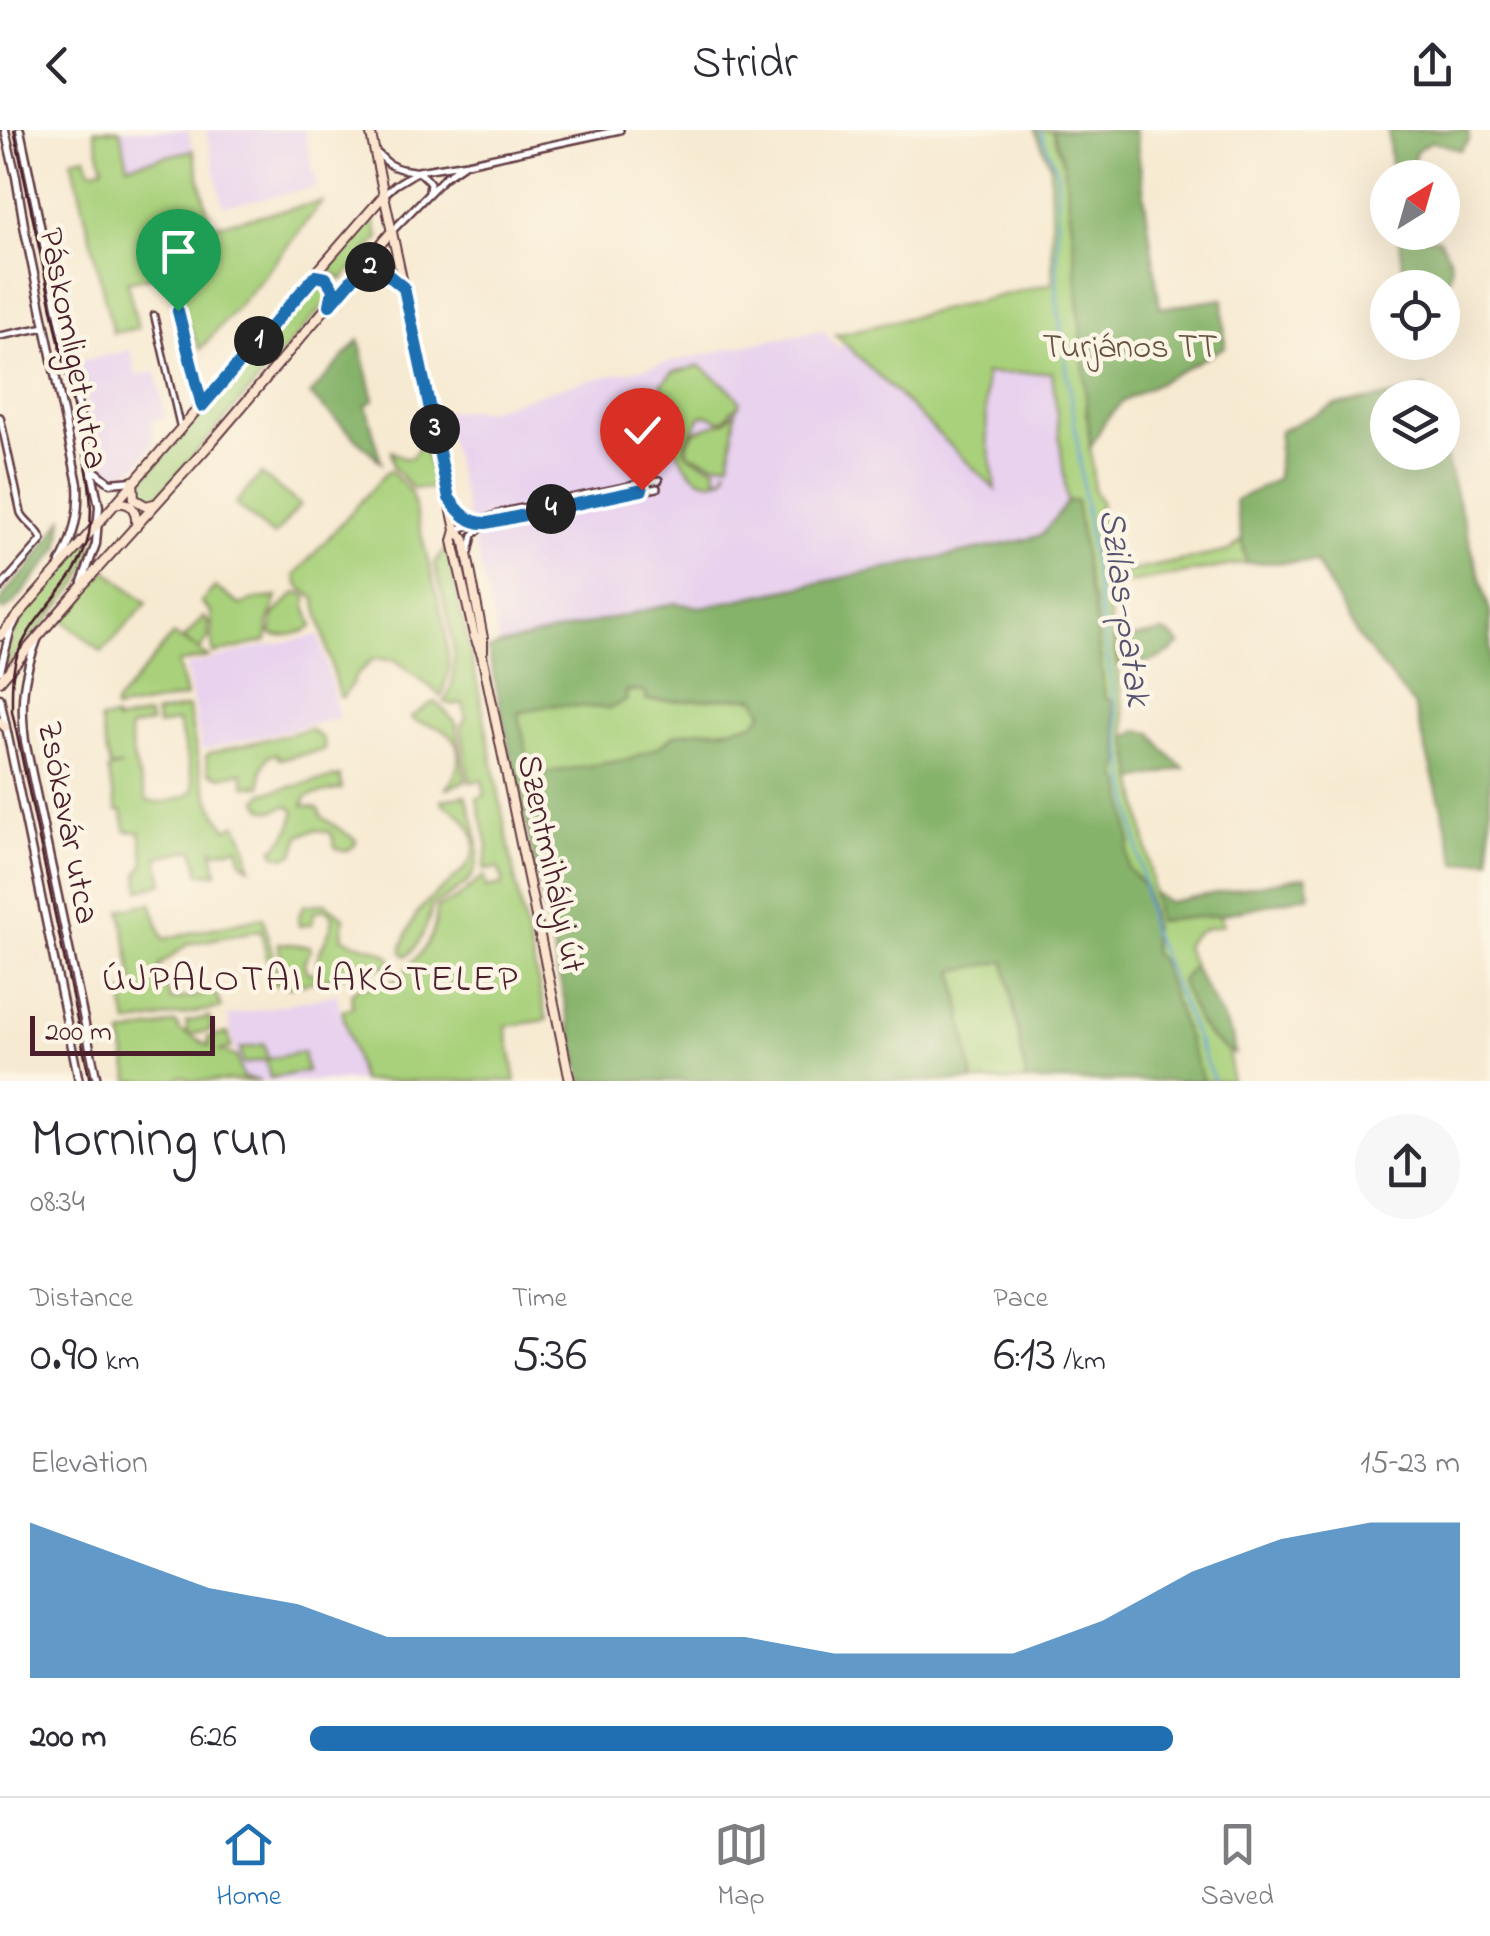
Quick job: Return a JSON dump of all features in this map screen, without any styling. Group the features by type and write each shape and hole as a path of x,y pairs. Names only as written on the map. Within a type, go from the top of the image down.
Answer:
{"main road":[{"name":"Szentmihályi út","path":"370,130 456,530 453,541 482,655 570,1081"},
{"path":"2,629 384,195"},
{"path":"0,680 392,231"},
{"path":"362,268 382,270 404,288"},
{"path":"315,276 326,278 333,289 330,305"},
{"path":"134,481 133,496 137,501 146,506 158,502"},
{"path":"114,504 125,503 134,508 136,528"},
{"name":"Szentmihályi út","path":"456,530 464,538 483,638 482,655"}],"street":[{"name":"Páskomliget utca","path":"5,130 78,494 69,545 54,573"},
{"name":"Páskomliget utca","path":"20,130 93,469 100,522 93,557 80,588"},
{"path":"375,152 391,165 418,170 620,130"},
{"path":"392,231 453,170 467,163"},
{"path":"418,170 430,182 429,192"},
{"path":"384,195 418,170"},
{"path":"388,213 403,218"},
{"path":"178,311 202,406"},
{"path":"154,315 181,430"},
{"path":"0,336 61,323"},
{"path":"0,417 21,513 42,540 0,588"},
{"name":"Páskomliget utca","path":"93,469 110,484 134,481"},
{"path":"456,530 658,484 508,511 476,524"},
{"path":"449,498 476,524"},
{"path":"468,558 473,536 487,523"},
{"path":"0,671 19,614"},
{"name":"Zsókavár utca","path":"40,634 25,674 25,741 97,1081"},
{"name":"Zsókavár utca","path":"0,698 79,1081"},
{"path":"46,917 62,914"}],"shaded area":[{"path":"121,130 188,130 193,150 129,165"},
{"path":"206,130 304,130 317,187 223,206"},
{"path":"822,330 839,348 845,344 995,488 987,438 985,374 1052,372 1067,502 1042,535 702,607 675,603 500,645 442,411 487,410 569,385"},
{"path":"131,350 136,375 156,372 166,418 150,421 154,439 143,459 115,480 101,472 79,361"},
{"path":"319,635 339,718 202,750 186,666"},
{"path":"337,994 342,1021 350,1020 363,1081 240,1078 228,1016"}],"green space":[{"path":"94,130 120,130 128,165 193,150 208,214 143,229 155,228 166,273 127,282 138,328 113,333 72,159 86,156 90,170 103,168"},
{"path":"1035,130 1052,130 1064,165 1094,491 1100,501 1103,536 1093,553 1104,553 1111,575 1229,551 1242,540 1246,563 1116,585 1108,608 1157,921 1220,915 1223,925 1201,931 1185,946 1193,966 1181,981 1204,1031 1229,1051 1231,1081 1203,1081 1153,954 1145,887 1128,868 1130,841 1105,698 1094,603 1076,501 1067,502 1052,372 985,374 987,438 996,490 836,335 1053,283 1050,163"},
{"name":"Turjános TT","path":"1052,130 1135,130 1160,308 1223,299 1225,347 1122,402 1105,421 1090,448 1073,236 1064,165"},
{"path":"1388,130 1468,130 1469,139 1460,150 1432,141 1417,150 1414,160 1391,160"},
{"path":"322,202 200,349 179,294 169,235"},
{"path":"372,213 379,238 342,280 323,269"},
{"path":"1401,250 1445,250 1451,264 1451,270 1403,270"},
{"path":"315,282 327,284 331,297 155,500 148,504 137,499 135,489"},
{"path":"359,340 374,400 366,405 381,462 310,395"},
{"path":"700,366 740,401 725,420 701,416 684,448 691,457 716,467 716,477 724,477 728,467 725,477 715,481 696,476 681,458 662,388 673,372"},
{"path":"1370,400 1370,470 1449,470 1490,613 1490,859 1457,864 1414,706 1359,638 1316,562 1246,563 1235,501 1277,479 1280,431 1335,405"},
{"path":"736,410 730,462 714,463 689,454 687,446 696,431 726,421"},
{"path":"422,444 432,471 432,489 412,488 393,467 391,451 411,458"},
{"path":"391,471 411,493 445,629 449,671 441,697 395,660 373,659 339,697 315,599 298,585 295,575"},
{"path":"261,474 300,505 274,536 235,504"},
{"path":"1076,500 1105,698 1112,700 1121,760 1118,776 1123,784 1130,841 1128,868 1145,887 1153,954 1160,960 1203,1081 1023,1081 1026,1078 1005,961 954,971 973,1081 582,1081 488,650 675,603 702,607 1020,541 1042,535 1067,502","holes":["626,691 647,694 646,700 755,698 763,712 755,723 675,735 631,759 532,775 518,713 551,705 610,708 627,700"]},
{"path":"63,519 59,548 3,611 0,608 4,596"},
{"path":"95,530 90,558 78,584 1,674 17,620"},
{"path":"447,547 547,1020 506,1026 516,1081 361,1081 342,1011 353,1007 351,995 356,988 389,984 404,975 430,938 437,907 457,899 484,876 486,888 502,885 503,879 498,868 484,870 488,846 477,799 485,795 482,780 470,782 461,726 466,718 463,703 444,702 451,688 454,653 434,563"},
{"path":"106,570 147,603 102,652 62,619"},
{"path":"215,587 240,605 277,597 267,641 213,654 211,612 201,602"},
{"path":"296,593 307,597 313,626 294,634 273,635 274,614"},
{"path":"203,617 207,620 209,638 199,651 208,657 178,663 186,697 115,710 115,705 173,635 199,650 184,639"},
{"path":"1163,632 1180,644 1151,661 1118,664 1114,639"},
{"path":"626,691 647,694 647,700 755,698 763,712 755,723 675,735 631,759 532,776 518,713 551,705 610,708"},
{"path":"437,703 456,723 466,781 445,789 457,768 456,744 445,731 411,717"},
{"path":"188,707 210,801 227,829 237,824 250,867 242,862 238,847 217,852 213,849 217,873 200,874 194,849 158,857 163,883 140,890 138,873 145,863 140,832 126,831 122,811 117,811 108,770 123,766 110,768 100,720 115,718 116,722 148,715 151,723 130,728 133,756 147,801 165,802 193,791 193,782 178,721 158,726 155,714"},
{"path":"310,729 323,739 325,750 279,759 277,754 268,756 261,786 245,786 242,772 221,777 209,772 209,753"},
{"path":"1139,731 1152,733 1184,768 1135,780 1127,737"},
{"path":"340,776 342,789 307,796 303,805 318,808 322,817 356,840 355,845 347,851 337,849 330,832 315,830 300,835 294,854 275,854 273,849 288,833 295,811 288,805 273,811 263,809 258,800 264,793"},
{"path":"465,795 476,829 477,865 465,884 432,906 420,940 406,956 402,947 416,915 458,876 473,856 475,844 470,826 442,800"},
{"path":"1306,876 1310,895 1220,915 1157,921 1153,893 1169,902"},
{"path":"151,903 163,939 263,917 280,984 272,984 261,930 188,944 159,966 171,1000 216,993 221,1008 128,1024 122,994 135,989 121,910"},
{"path":"325,903 344,917 342,937 384,953 394,964 286,987 278,943 310,946 304,962 306,971 315,974 333,917 326,909 314,912 312,924 299,926 298,918 303,906"},
{"path":"1006,961 1026,1078 973,1081 954,970"},
{"path":"1193,966 1232,1036 1235,1054 1214,1041 1194,1014 1181,981"},
{"path":"209,1017 212,1030 189,1035 209,1046 208,1037 228,1033 231,1048 221,1051 237,1057 242,1077 261,1081 192,1081 182,1076 174,1081 130,1081 122,1035 176,1023 180,1031 188,1034 186,1022"},
{"path":"264,1044 268,1059 303,1052 307,1071 270,1078 266,1060 243,1064 240,1049"}],"waterway":[{"name":"Szilas-patak","path":"1040,130 1057,172 1057,301 1092,558 1150,927 1214,1081"}],"tram line":[{"path":"14,130 85,459 91,516 84,552 19,651 13,673 12,711 90,1081"}],"district":[{"name":"ÚJPALOTAI LAKÓTELEP","path":"311,977"}],"route":[{"path":"178,311 202,406 315,276 326,278 333,289 330,305 362,268 382,270 404,288 449,498 460,512 476,524 487,523 642,490"}]}
